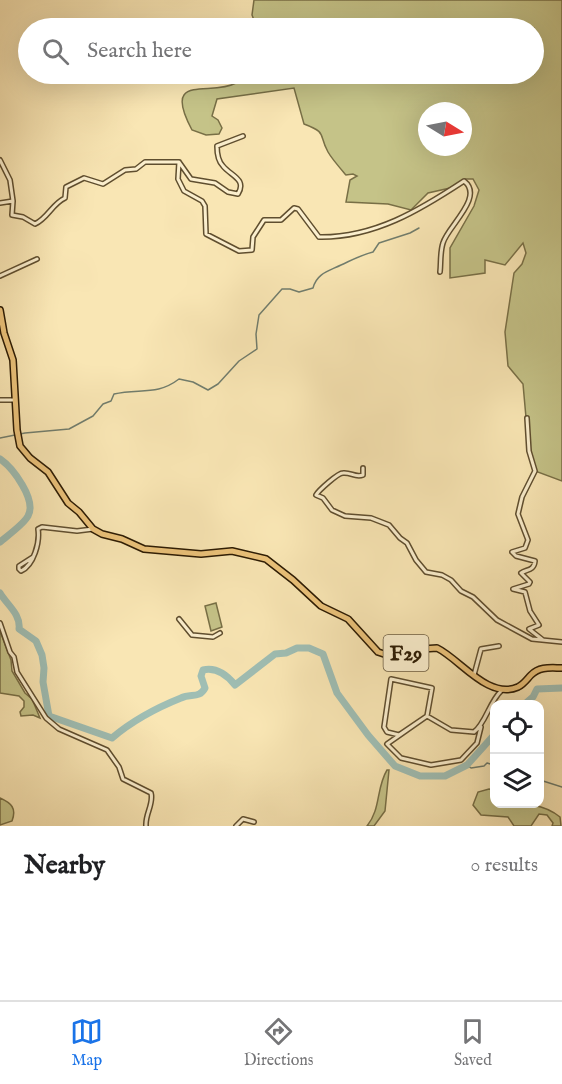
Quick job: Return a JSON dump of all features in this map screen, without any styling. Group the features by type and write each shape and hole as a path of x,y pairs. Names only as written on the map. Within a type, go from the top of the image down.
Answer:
{"main road":[{"name":"F29","path":"0,310 4,333 13,360 18,438 24,452 48,472 68,503 83,516 93,529 144,549 201,554 232,552 266,559 321,606 348,619 378,652 396,655 437,648 474,677 503,688"},
{"path":"503,688 520,686 541,669 562,668"}],"street":[{"path":"179,162 191,178 215,183 228,192 238,194 241,191 241,183 218,159 217,146 243,136"},
{"path":"0,160 10,180 12,214 35,224 41,221 58,201 65,198 66,187 84,178 103,184 125,170 136,169 145,162 179,162"},
{"path":"179,162 178,178 184,191 202,201 205,206 206,234 239,251 252,250 254,237 264,220 281,220 294,208 301,213 320,237 339,235 364,231 406,217 464,181 468,184 471,194 468,204 443,242 440,272"},
{"path":"0,203 13,201"},
{"path":"0,276 37,259"},
{"path":"0,400 15,400"},
{"path":"527,418 529,451 535,471 522,497 518,514 528,540 525,548 512,552 516,556 535,561 534,566 521,573 530,582 529,584 513,589 525,592 530,611 539,625 529,629 544,641"},
{"path":"363,468 363,475 359,476 348,473 338,474 316,495 323,498 332,510 345,516 370,518 389,525 407,543 426,572 442,575 451,580 461,591 473,597 496,620 532,639 562,642"},
{"path":"33,557 19,569 21,571 26,569 33,557 39,536 38,529 42,527 77,531 93,529"},
{"path":"179,619 192,635 213,637 220,633"},
{"path":"0,623 14,657 17,672 46,718 59,729 107,750 119,767 123,780 151,793 146,826"},
{"path":"474,677 481,649 499,646"},
{"path":"427,716 399,735 387,732 384,727 391,678 432,688 427,716 387,744 401,758 431,765 461,760 477,743 486,712 503,688"},
{"path":"427,716 451,730 474,732 482,727"},
{"path":"237,826 243,819 254,822"}],"shaded area":[{"path":"254,0 562,0 562,481 535,471 529,451 523,384 508,366 505,332 514,273 522,264 526,253 523,243 505,265 485,260 485,273 450,278 450,248 474,206 479,190 473,179 465,179 450,188 428,193 411,210 388,204 346,202 350,180 357,176 346,175 328,152 320,132 304,124 294,88 217,99 212,116 218,120 222,128 219,134 206,135 192,130 184,112 182,100 185,93 193,90 233,84 544,84 544,18 253,18 252,15"},
{"path":"216,603 222,627 211,631 205,606"},
{"path":"0,631 11,660 12,671 25,693 32,699 40,718 33,715 21,716 24,701 19,696 0,693"},
{"path":"387,770 389,770 385,811 374,826 367,826 374,813"},
{"path":"490,789 490,808 545,808 560,817 561,826 552,826 553,823 547,815 539,814 531,826 514,826 508,817 481,815 473,805 478,792"},
{"path":"0,798 10,804 14,813 12,821 0,825"}],"waterway":[{"path":"0,438 69,429 93,416 103,404 111,401 114,394 155,390 179,379 193,382 208,390 218,384 239,361 257,349 256,334 259,315 282,289 299,292 313,288 317,279 324,273 373,252 379,243 419,228"},
{"path":"0,459 11,469 27,493 30,509 23,523 0,542"},
{"path":"0,593 16,614 19,629 36,641 42,655 43,682 49,716 112,738 153,711 185,697 200,694 205,688 201,676 203,670 208,669 221,673 235,685 275,654 286,653 297,648 309,648 323,654 337,693 368,735 395,766 420,776 445,776 467,765 490,739"},
{"path":"530,700 537,689 562,688"},
{"path":"467,765 471,768 490,764"},
{"path":"544,781 562,787"}]}
